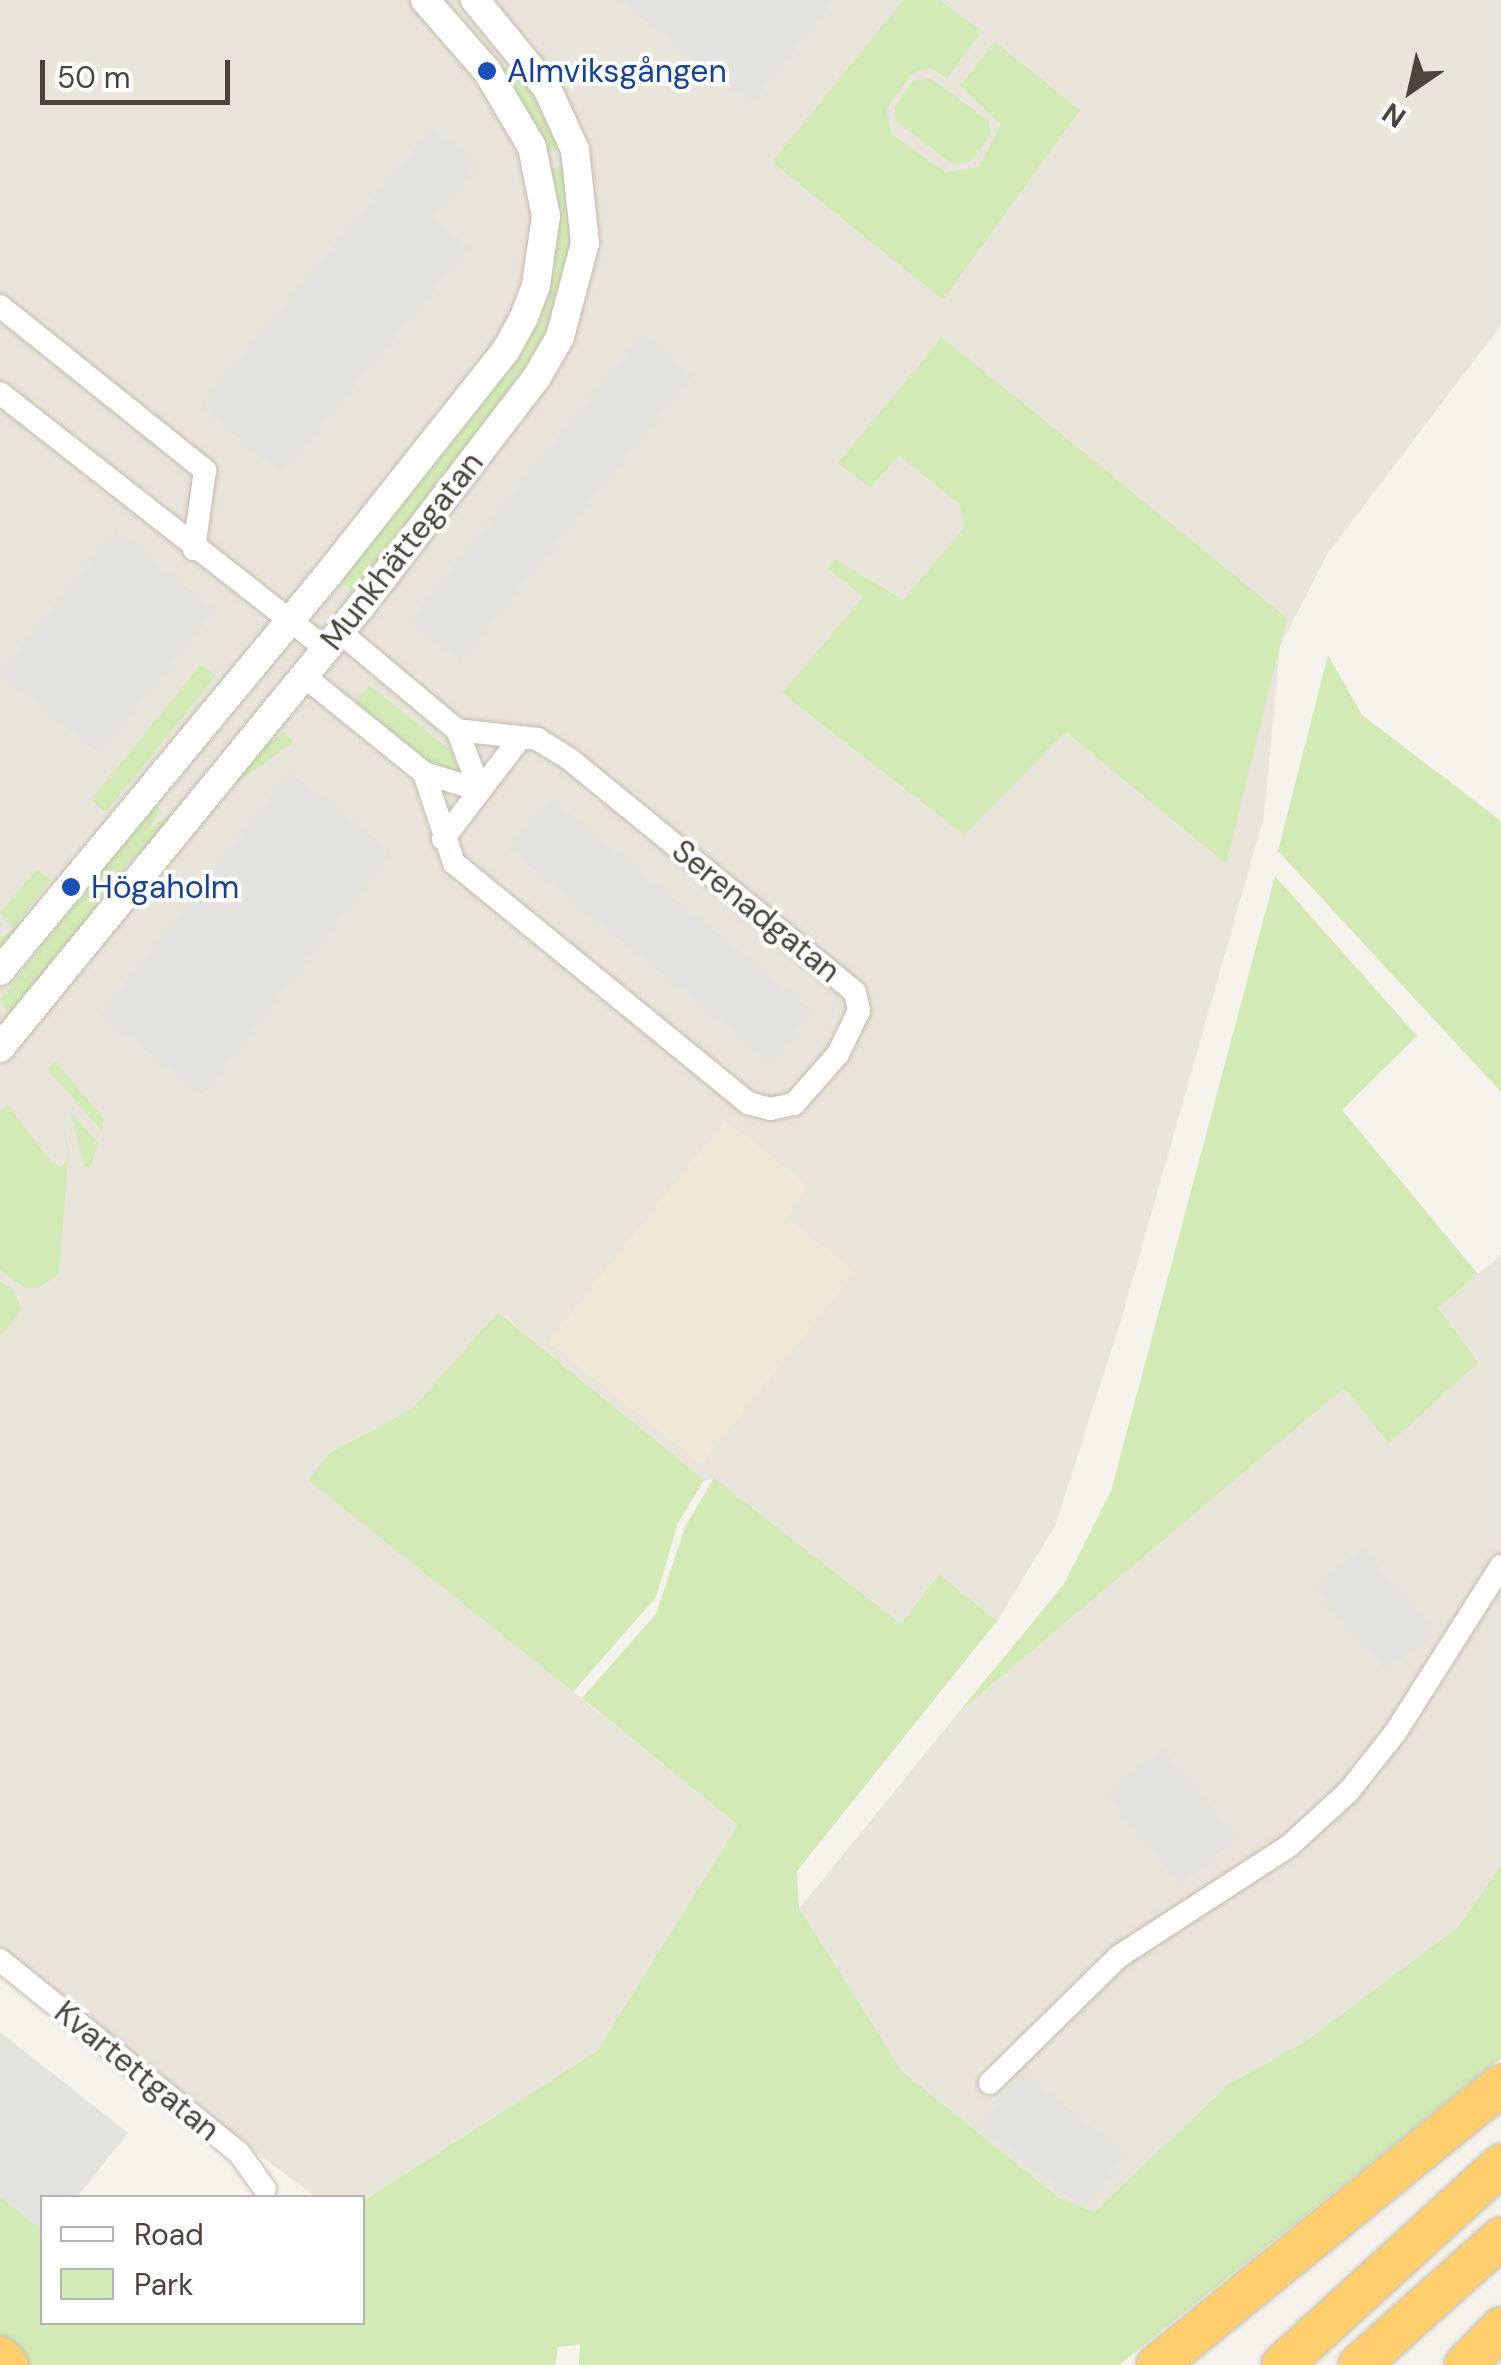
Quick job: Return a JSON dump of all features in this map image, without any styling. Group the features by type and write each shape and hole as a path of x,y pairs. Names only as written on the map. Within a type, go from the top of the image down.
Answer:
{"highway":[{"path":"1157,2365 1501,2084"},
{"path":"1282,2365 1501,2166"},
{"path":"1360,2365 1501,2238"},
{"path":"1465,2365 1501,2328"},
{"path":"0,2357 8,2365"}],"street":[{"name":"Munkhättegatan","path":"0,971 506,350 536,285 546,216 532,147 487,71 425,0"},
{"name":"Munkhättegatan","path":"0,1048 333,640 537,377 560,337 581,273 585,214 563,117 516,47 475,0"},
{"path":"0,306 205,470 194,549"},
{"path":"0,394 289,621 333,640 457,730 480,790"},
{"path":"304,676 424,773 480,790"},
{"name":"Serenadgatan","path":"424,773 454,864 748,1103 770,1109 794,1104 854,1028 855,992 570,760 538,739 457,730"},
{"path":"443,839 521,737"},
{"path":"990,2083 1118,1957 1289,1846 1348,1791 1395,1733 1501,1566"},
{"name":"Kvartettgatan","path":"0,1960 239,2153 265,2189"}],"shaded area":[{"path":"0,0 1501,0 1501,325 1328,553 1280,646 1264,816 1120,1324 1055,1526 997,1621 939,1574 901,1624 714,1479 703,1480 499,1312 412,1409 329,1453 309,1480 739,1825 597,2051 365,2200 365,2195 313,2195 0,1962"},
{"path":"619,0 834,0 751,104"},
{"path":"433,127 478,165 434,217 469,248 281,474 200,406"},
{"path":"642,334 693,375 460,662 410,621"},
{"path":"116,530 215,610 99,753 0,673"},
{"path":"290,772 392,852 203,1095 100,1015"},
{"path":"550,798 813,1011 771,1062 508,849"},
{"path":"725,1120 810,1187 786,1217 855,1272 701,1464 548,1342"},
{"path":"1501,1255 1501,1865 1458,1927 1306,2041 1229,2084 1093,2213 1059,2198 902,2071 799,1909 958,1713 1344,1387 1389,1444 1479,1361 1438,1308"},
{"path":"1362,1548 1434,1630 1387,1671 1315,1589"},
{"path":"1162,1749 1237,1838 1181,1884 1107,1795"},
{"path":"0,2032 128,2133 79,2195 40,2195 40,2228 0,2196"},
{"path":"1023,2072 1126,2155 1083,2208 980,2125"}],"green space":[{"path":"903,0 939,0 982,31 947,78 930,68 912,73 886,109 892,134 945,172 979,167 1001,124 960,86 995,42 1080,110 943,300 772,162"},
{"path":"505,67 536,98 560,149 545,152 498,71"},
{"path":"930,78 989,121 990,136 970,162 951,163 896,121 895,107 912,82"},
{"path":"563,166 571,249 552,325 514,386 353,591 339,580 531,337 557,246 550,169"},
{"path":"942,337 1287,618 1226,864 1066,732 964,835 782,693 863,597 827,568 835,559 903,600 964,528 960,505 899,455 870,488 838,463"},
{"path":"1328,655 1362,715 1501,821 1501,1092 1278,851"},
{"path":"201,664 216,676 106,812 91,800"},
{"path":"369,685 457,756 455,772 441,772 355,703"},
{"path":"285,731 293,742 0,955 0,938"},
{"path":"156,806 161,810 104,899 10,1017 0,999"},
{"path":"37,869 51,880 13,928 0,913"},
{"path":"1275,876 1417,1036 1342,1110 1478,1274 1438,1308 1479,1362 1389,1444 1344,1388 958,1713 1064,1584 1111,1491"},
{"path":"55,1061 104,1119 102,1131 47,1069"},
{"path":"7,1104 52,1163 61,1167 68,1159 59,1274 38,1288 25,1288 0,1270 0,1112"},
{"path":"70,1111 98,1143 90,1168 84,1166"},
{"path":"0,1281 15,1292 22,1310 0,1337"},
{"path":"498,1312 704,1480 678,1523 656,1597 573,1692 308,1480 329,1453 412,1409"},
{"path":"714,1478 901,1624 939,1574 997,1621 797,1871 799,1908 902,2071 1059,2198 1094,2212 1229,2084 1306,2041 1458,1927 1501,1865 1501,2058 1119,2365 579,2365 580,2344 558,2347 555,2365 27,2365 0,2337 0,2196 40,2228 40,2325 365,2325 365,2200 597,2051 738,1825 582,1698 656,1614 686,1525"}],"place":[{"name":"Almviksgången","path":"487,71"},
{"name":"Högaholm","path":"71,887"}]}
